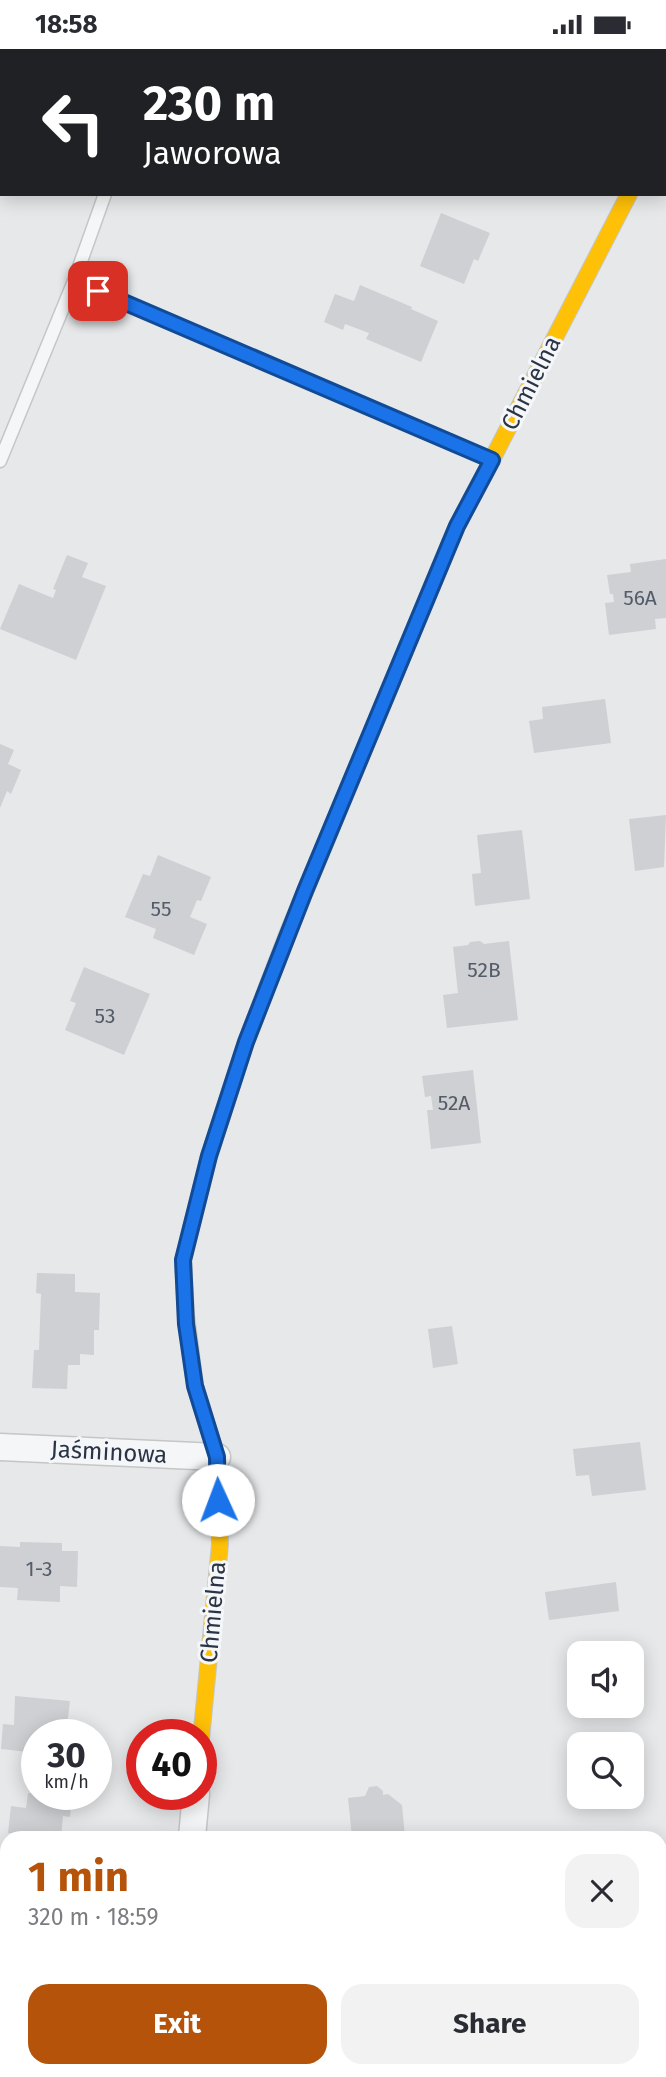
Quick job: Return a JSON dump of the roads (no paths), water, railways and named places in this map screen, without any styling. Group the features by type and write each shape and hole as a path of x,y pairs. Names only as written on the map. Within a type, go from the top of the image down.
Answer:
{"street":[{"name":"Chmielna","path":"203,1719 220,1543 217,1457 195,1386 186,1324 183,1260 209,1156 246,1042 311,875 457,526 628,196"},
{"name":"Jaśminowa","path":"0,1447 217,1457"},
{"path":"193,1831 195,1810"}],"lane":[{"path":"0,461 74,281 104,196"},
{"path":"74,281 492,460"}]}
